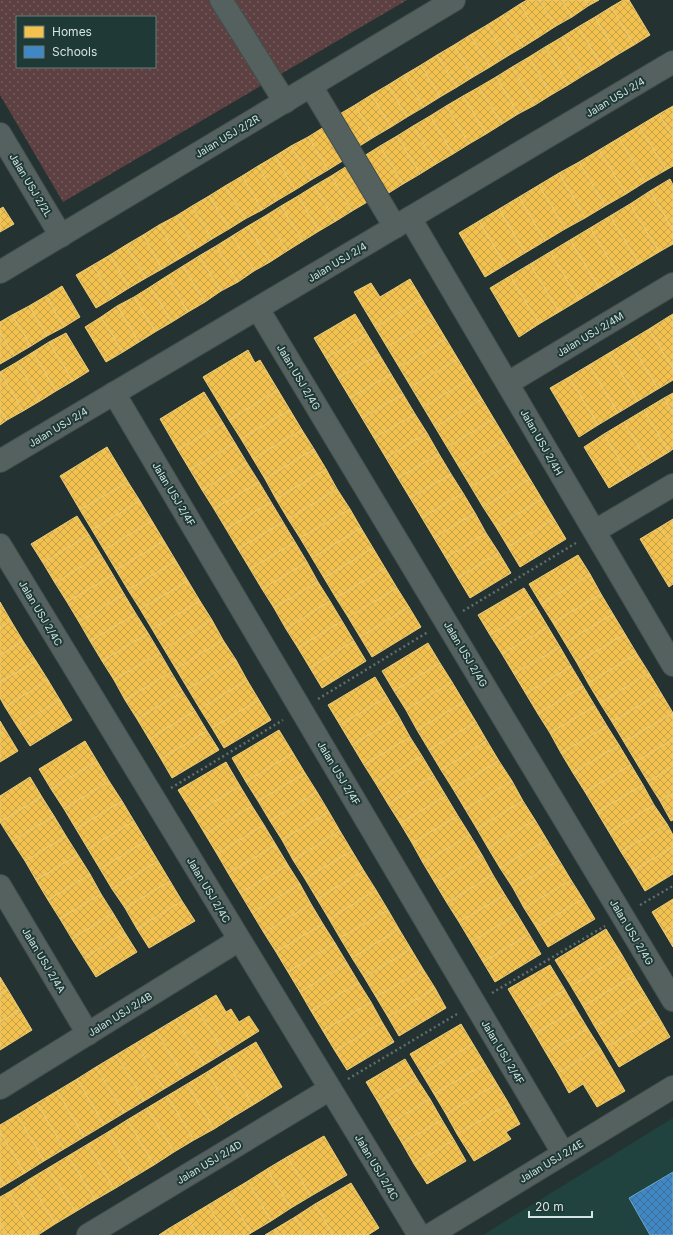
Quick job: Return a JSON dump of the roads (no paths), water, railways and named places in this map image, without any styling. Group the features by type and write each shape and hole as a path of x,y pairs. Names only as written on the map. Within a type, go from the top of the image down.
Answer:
{"street":[{"path":"221,0 285,102"},
{"name":"Jalan USJ 2/2R","path":"0,272 454,0"},
{"name":"Jalan USJ 2/4","path":"0,461 673,62"},
{"name":"Jalan USJ 2/4H","path":"311,86 403,222 508,384 673,665"},
{"name":"Jalan USJ 2/2L","path":"0,134 62,236"},
{"name":"Jalan USJ 2/4M","path":"508,384 673,284"},
{"name":"Jalan USJ 2/4G","path":"258,308 673,1000"},
{"name":"Jalan USJ 2/4F","path":"114,393 563,1154"},
{"path":"595,532 673,486"},
{"name":"Jalan USJ 2/4C","path":"0,545 419,1235"},
{"name":"Jalan USJ 2/4A","path":"0,886 88,1034"},
{"name":"Jalan USJ 2/4B","path":"0,1088 239,940"},
{"name":"Jalan USJ 2/4E","path":"430,1235 673,1086"},
{"name":"Jalan USJ 2/4D","path":"88,1235 330,1089"}]}
